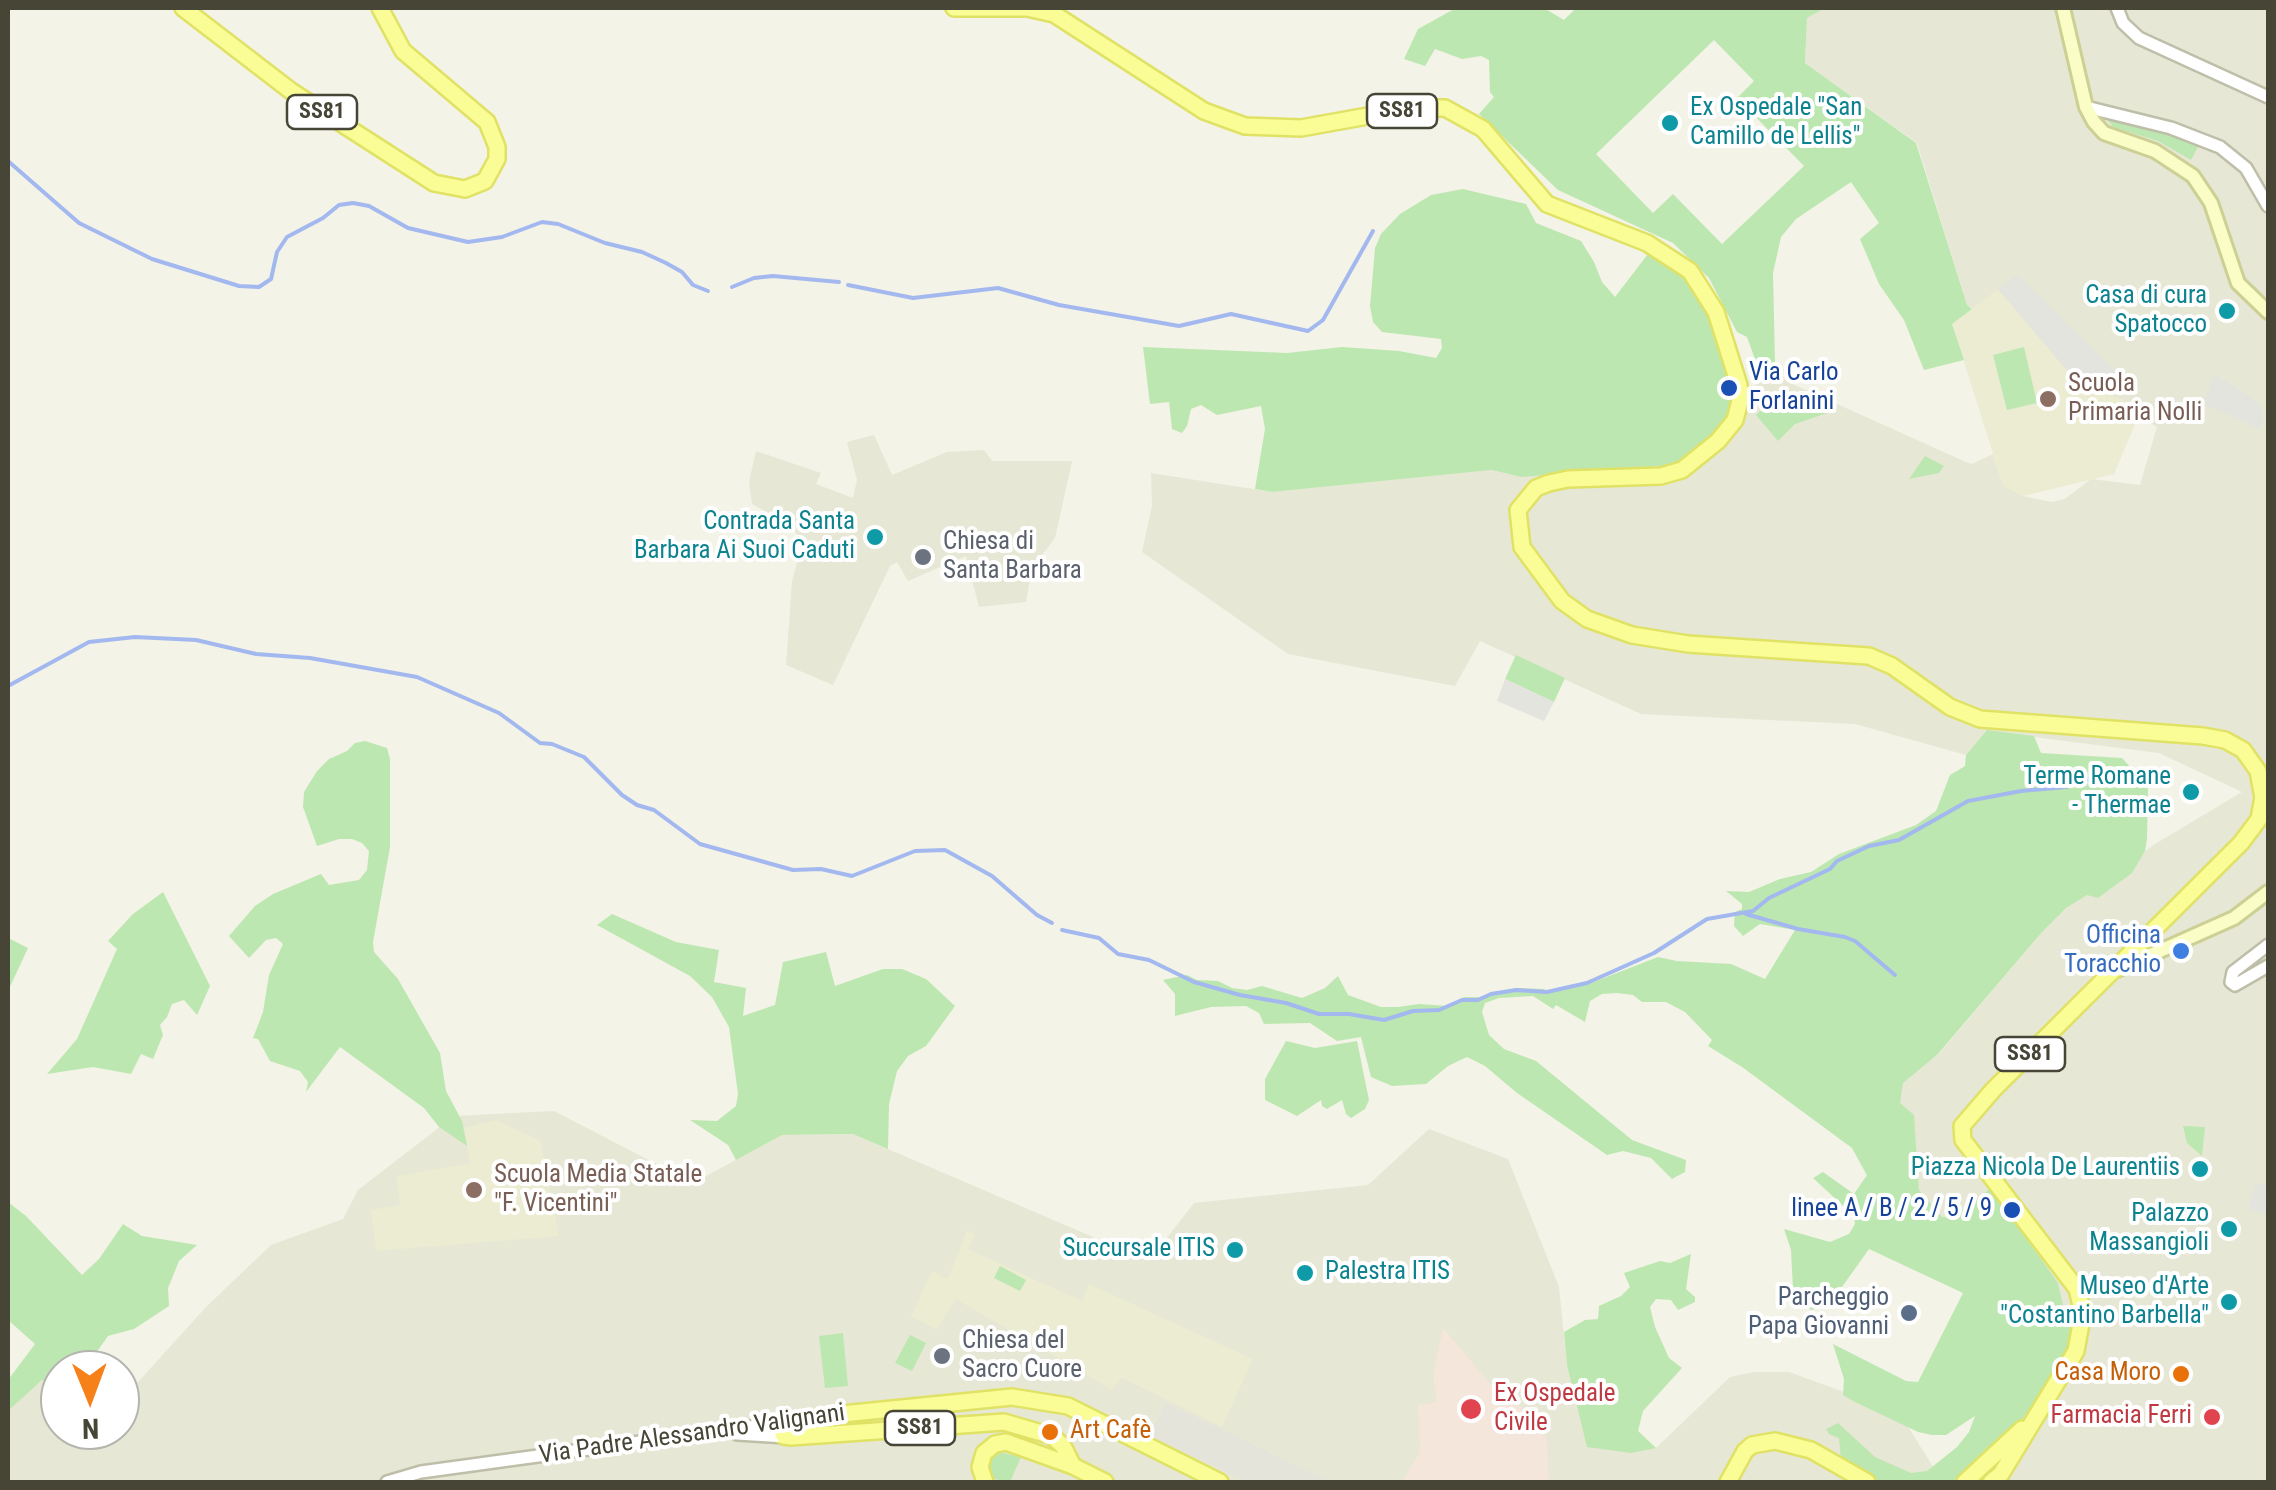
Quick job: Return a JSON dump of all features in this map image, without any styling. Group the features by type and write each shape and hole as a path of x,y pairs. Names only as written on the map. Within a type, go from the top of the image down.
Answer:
{"main road":[{"name":"SS81","path":"183,8 291,91 434,183 465,190 484,181 497,159 497,146 487,122 404,50 380,8"},
{"name":"SS81","path":"954,8 1028,8 1054,14 1204,111 1245,126 1301,128 1412,108 1445,108 1484,129 1547,204 1647,243 1690,271 1716,312 1738,384 1740,410 1735,420 1693,464 1672,473 1645,478 1568,479 1536,488 1518,510 1522,547 1562,602 1586,620 1632,635 1688,644 1869,656 1892,666 1950,707 1980,719 2203,736 2224,740 2243,750 2258,772 2263,797 2258,820 2240,844 1993,1090 1962,1126 1963,1140 2077,1288 2081,1300 2080,1340 2039,1412"},
{"path":"2063,8 2086,108 2104,133 2155,151 2193,176 2211,204 2238,282 2268,312"},
{"path":"2110,973 2234,918 2268,892"},
{"name":"Via Padre Alessandro Valignani","path":"786,1429 1012,1397 1068,1406 1220,1482"},
{"path":"1964,1482 2039,1412"},
{"path":"1992,1482 2001,1474 2039,1412"},
{"name":"SS81","path":"786,1429 1004,1422 1052,1436 1073,1466"},
{"path":"1728,1482 1745,1450 1775,1441 1811,1450 1867,1482"},
{"name":"SS81","path":"985,1482 981,1460 987,1449 1000,1442 1011,1442 1073,1466"},
{"path":"1073,1466 1104,1482"}],"street":[{"path":"2117,8 2123,23 2139,38 2268,98"},
{"path":"2086,108 2171,128 2220,147 2246,168 2268,206"},
{"path":"2268,945 2233,972 2231,982 2236,986 2268,966"},
{"name":"Via Padre Alessandro Valignani","path":"387,1482 421,1472 713,1432 786,1429"}],"shaded area":[{"path":"1825,8 2268,8 2268,1482 8,1482 8,1411 40,1381 40,1450 140,1450 140,1380 206,1307 271,1245 343,1219 358,1190 454,1116 554,1111 693,1183 782,1135 853,1134 1149,1261 1194,1203 1368,1185 1429,1129 1508,1159 1559,1287 1567,1365 1656,1448 1730,1377 1789,1372 1899,1412 1935,1470 2029,1392 2019,1282 1889,1217 1838,1122 1939,1054 2057,914 2155,844 2242,792 2159,753 1987,731 1966,755 1855,724 1641,714 1480,641 1455,686 1288,654 1142,552 1152,506 1151,473 1272,492 1492,470 1521,477 1730,416 1775,363 1786,381 1966,462 1972,464 1993,454 2003,485 2023,496 2051,502 2065,499 2091,479 2140,485 2157,427 1967,305 1917,143 1805,63 1807,18"},
{"path":"2018,275 2124,379 2099,390 2066,369 1998,289"},
{"name":"Scuola Primaria Nolli","path":"1998,289 2066,369 2099,390 2142,408 2114,474 2023,496 2003,485 1952,324"},
{"path":"2215,374 2258,402 2264,417 2260,429 2203,404"},
{"path":"874,435 892,475 947,452 984,450 992,461 1072,461 1055,538 1032,568 1026,602 979,607 966,556 908,581 897,562 890,566 833,685 786,665 792,581 803,542 790,525 752,504 749,482 756,451 821,473 816,484 853,498 857,480 847,442"},
{"path":"1505,679 1554,702 1544,721 1497,701"},
{"name":"Scuola Media Statale \"F. Vicentini\"","path":"495,1120 540,1140 559,1236 376,1251 371,1210 400,1205 396,1176 470,1163 464,1128"},
{"path":"2257,1182 2268,1186 2266,1214 2248,1208"},
{"path":"967,1230 975,1234 968,1249 1082,1301 1089,1284 1253,1359 1222,1427 1122,1378 1112,1390 956,1299 937,1330 911,1316 932,1271 948,1279"},
{"name":"Ex Ospedale Civile","path":"1443,1328 1493,1387 1529,1412 1547,1439 1549,1482 1402,1482 1420,1452 1418,1405 1437,1402 1433,1375"},
{"path":"1166,1403 1331,1482 1246,1482 1150,1436"}],"green space":[{"path":"1456,8 1544,8 1564,20 1576,8 1825,8 1807,18 1805,63 1916,143 1967,305 1972,309 1952,324 1964,360 1924,370 1904,320 1879,284 1860,239 1879,223 1851,182 1796,219 1781,237 1773,273 1775,363 1756,362 1747,337 1737,332 1709,278 1673,243 1558,190 1479,114 1494,97 1490,92 1489,60 1481,56 1462,59 1435,49 1425,66 1404,59 1418,29","holes":["1714,40 1754,81 1737,98 1804,166 1722,244 1673,194 1653,213 1596,154"]},
{"path":"2107,119 2169,133 2199,145 2191,160 2158,141 2113,127"},
{"path":"1463,189 1526,204 1536,223 1581,241 1602,282 1615,297 1651,250 1690,277 1713,320 1733,386 1736,409 1719,432 1674,465 1521,477 1492,470 1272,492 1255,489 1265,429 1261,406 1217,415 1201,405 1191,409 1182,433 1172,429 1169,402 1150,404 1143,347 1287,353 1342,347 1436,358 1442,348 1441,339 1382,332 1373,322 1370,306 1375,248 1381,234 1400,214 1431,195"},
{"path":"2024,347 2037,403 2007,410 1993,355"},
{"path":"1783,390 1830,412 1795,424 1778,441 1756,415"},
{"path":"1925,456 1944,466 1939,473 1909,479"},
{"path":"1516,655 1565,678 1554,702 1505,679"},
{"path":"1987,730 2034,736 2041,753 2122,758 2148,786 2147,839 2145,851 2132,873 2098,898 2087,895 2066,908 1938,1054 1903,1083 1900,1103 1914,1115 1919,1190 1942,1217 1951,1218 1991,1188 2058,1283 2076,1336 2064,1362 2018,1425 1956,1482 1875,1482 1841,1460 1839,1438 1826,1429 1838,1423 1875,1457 1911,1473 1927,1471 1957,1447 1975,1416 1946,1435 1932,1435 1853,1401 1843,1395 1844,1379 1833,1344 1906,1381 1918,1382 1963,1293 1869,1249 1832,1301 1812,1310 1799,1305 1784,1229 1830,1242 1849,1234 1855,1224 1854,1216 1813,1178 1823,1172 1854,1194 1867,1175 1852,1148 1708,1046 1712,1040 1685,1012 1666,1002 1642,1002 1633,995 1617,993 1602,994 1590,1001 1585,1022 1533,996 1499,998 1485,1003 1482,1012 1489,1035 1504,1049 1536,1061 1632,1140 1686,1160 1685,1172 1672,1179 1651,1158 1623,1151 1607,1155 1467,1057 1426,1084 1392,1086 1371,1077 1361,1037 1337,1041 1310,1023 1264,1024 1259,1013 1246,1006 1211,1007 1175,1016 1175,994 1163,980 1187,975 1232,988 1262,986 1302,998 1325,988 1338,976 1348,995 1381,1007 1398,1007 1448,1006 1464,997 1517,988 1545,989 1543,993 1549,993 1586,985 1658,957 1731,964 1765,979 1795,930 1760,924 1743,936 1734,926 1735,912 1742,909 1742,904 1726,891 1749,892 1811,872 1839,854 1916,825 1936,811 1950,775 1965,766 1966,755"},
{"path":"365,741 387,748 390,759 390,847 374,952 398,979 440,1053 446,1091 462,1121 467,1146 439,1127 424,1108 340,1047 306,1092 308,1082 300,1071 270,1061 258,1039 253,1038 263,1012 269,975 283,944 276,938 266,940 249,958 229,936 255,906 273,894 321,874 329,885 359,880 367,870 369,851 362,843 339,839 317,846 303,807 304,792 317,771 329,759"},
{"path":"163,892 210,986 197,1015 184,1000 172,1004 160,1025 163,1035 153,1059 141,1054 131,1074 93,1067 47,1074 77,1039 117,949 108,941 133,914"},
{"path":"612,914 676,942 719,950 714,982 746,988 743,1016 775,1005 783,962 826,952 835,986 883,969 902,969 926,979 955,1006 926,1046 908,1056 897,1071 889,1104 888,1149 853,1134 782,1135 736,1160 728,1145 690,1120 717,1121 736,1106 738,1094 729,1027 712,997 690,976 597,925"},
{"path":"8,938 28,948 8,991"},
{"path":"1286,1041 1315,1048 1357,1041 1369,1100 1365,1109 1351,1118 1342,1100 1327,1109 1321,1100 1297,1116 1265,1100 1265,1079"},
{"path":"2183,1126 2205,1127 2202,1156 2187,1143"},
{"path":"8,1202 82,1275 99,1259 123,1224 142,1236 197,1245 179,1261 168,1288 169,1306 134,1329 108,1336 98,1350 40,1350 40,1382 8,1411 8,1380 35,1344 8,1320"},
{"path":"1691,1254 1686,1289 1695,1302 1678,1310 1671,1300 1656,1299 1650,1307 1669,1358 1682,1368 1643,1411 1638,1431 1656,1448 1631,1453 1587,1447 1567,1365 1564,1332 1585,1320 1598,1319 1599,1306 1630,1287 1624,1273"},
{"path":"1000,1266 1026,1280 1020,1291 994,1278"},
{"path":"843,1333 848,1386 825,1388 819,1336"},
{"path":"910,1335 926,1343 912,1371 895,1363"},
{"path":"998,1452 1021,1457 1010,1482 994,1479 989,1471 989,1462"}],"waterway":[{"path":"8,161 79,223 152,259 239,286 259,287 271,279 277,252 287,237 339,205 353,203 369,206 408,228 468,242 502,237 542,222 558,224 605,243 642,252 682,272 693,285 708,291"},
{"path":"848,285 913,298 998,288 1059,305 1179,326 1231,314 1308,331 1323,320 1373,231"},
{"path":"732,287 773,276 839,282"},
{"path":"8,686 89,642 135,637 196,640 256,654 310,658 417,677 499,713 540,743 584,757 622,795 654,810 700,844 793,870 821,869 852,876 915,851 945,850 992,876 1052,923"},
{"path":"1062,930 1099,938 1118,954 1149,960 1194,982 1240,995 1319,1014 1384,1020 1413,1011 1439,1010 1491,994 1516,990 1547,992 1587,983 1654,953 1707,919 1753,911 1769,898 1830,869 1837,861 1869,846 1899,840 1968,801 2066,787 2104,773 2167,777"},
{"path":"1746,914 1855,941 1895,975"}],"place":[{"name":"Ex Ospedale \"San Camillo de Lellis\"","path":"1670,123"},
{"name":"Casa di cura Spatocco","path":"2227,311"},
{"name":"Via Carlo Forlanini","path":"1729,388"},
{"name":"Scuola Primaria Nolli","path":"2048,399"},
{"name":"Contrada Santa Barbara Ai Suoi Caduti","path":"875,537"},
{"name":"Chiesa di Santa Barbara","path":"923,557"},
{"name":"Terme Romane - Thermae","path":"2191,792"},
{"name":"Officina Toracchio","path":"2181,951"},
{"name":"Piazza Nicola De Laurentiis","path":"2200,1169"},
{"name":"Scuola Media Statale \"F. Vicentini\"","path":"474,1190"},
{"name":"linee A / B / 2 / 5 / 9","path":"2012,1210"},
{"name":"Palazzo Massangioli","path":"2229,1229"},
{"name":"Succursale ITIS","path":"1235,1250"},
{"name":"Palestra ITIS","path":"1305,1273"},
{"name":"Museo d'Arte \"Costantino Barbella\"","path":"2229,1302"},
{"name":"Parcheggio Papa Giovanni","path":"1909,1313"},
{"name":"Chiesa del Sacro Cuore","path":"942,1356"},
{"name":"Casa Moro","path":"2181,1374"},
{"name":"Ex Ospedale Civile","path":"1471,1409"},
{"name":"Farmacia Ferri","path":"2212,1417"},
{"name":"Art Cafè","path":"1050,1432"}]}
